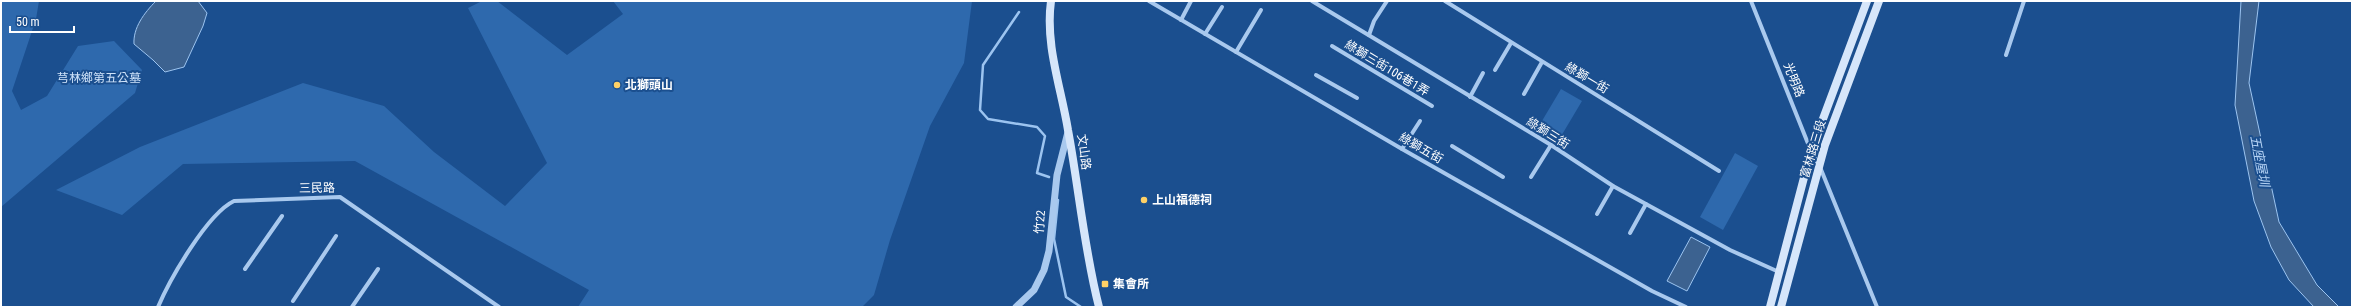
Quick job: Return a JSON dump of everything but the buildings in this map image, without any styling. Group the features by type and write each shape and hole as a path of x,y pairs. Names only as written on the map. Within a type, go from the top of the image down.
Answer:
{"main road":[{"name":"文山路","path":"1051,1 1048,15 1051,45 1100,307"},
{"name":"富林路三段","path":"1770,307 1811,151 1867,1"},
{"name":"富林路三段","path":"1781,307 1826,145 1879,1"}],"street":[{"name":"綠獅五街","path":"1148,1 1402,149 1652,291 1686,307"},
{"path":"1181,20 1191,1"},
{"name":"綠獅三街","path":"1312,1 1551,145 1613,186 1730,250 1779,272"},
{"path":"1368,35 1374,21 1387,1"},
{"name":"綠獅一街","path":"1445,1 1719,171"},
{"name":"光明路","path":"1751,1 1811,151 1820,167 1877,307"},
{"path":"2006,55 2024,1"},
{"path":"1205,34 1222,7"},
{"path":"1236,52 1261,10"},
{"path":"1495,70 1511,43"},
{"name":"綠獅三街106巷1弄","path":"1332,46 1432,106"},
{"path":"1524,94 1542,62"},
{"path":"1470,97 1483,73"},
{"path":"1316,75 1357,98"},
{"path":"1402,149 1420,121"},
{"name":"竹22","path":"1016,307 1034,290 1044,270 1049,252 1057,175 1068,130"},
{"path":"1531,177 1551,145"},
{"path":"1452,146 1503,177"},
{"path":"1597,214 1613,186"},
{"name":"三民路","path":"158,307 197,237 226,205 234,201 340,196 499,307"},
{"path":"1630,233 1646,204"},
{"path":"245,269 282,216"},
{"path":"293,301 336,236"},
{"path":"352,307 378,269"}],"green space":[{"name":"芎林鄉第五公墓","path":"1,1 39,1 36,19 12,91 21,110 47,96 78,46 114,41 142,70 135,93 1,207"},
{"path":"482,1 497,1 567,55 623,14 613,1 972,1 964,63 930,126 890,240 874,295 862,307 578,307 589,290 355,161 183,164 122,215 56,190 140,147 303,83 384,106 434,152 505,206 547,163 468,8"},
{"path":"1561,89 1582,101 1557,143 1536,131"},
{"path":"1735,153 1758,166 1723,230 1700,217"}],"water":[{"path":"156,1 198,1 207,13 203,26 184,67 165,72 134,44 135,32 140,21"},
{"name":"五座屋圳","path":"2241,1 2259,1 2249,83 2279,222 2317,285 2339,307 2314,307 2289,280 2271,247 2254,201 2235,105"},
{"path":"1691,237 1710,247 1687,291 1667,281"}],"waterway":[{"path":"1019,12 983,65 980,110 988,119 1037,127 1045,136 1037,173 1049,177"},
{"path":"1058,200 1054,239 1066,297 1081,307"}],"place":[{"name":"北獅頭山","path":"617,85"},
{"name":"上山福德祠","path":"1144,200"},
{"name":"集會所","path":"1105,284"}]}
